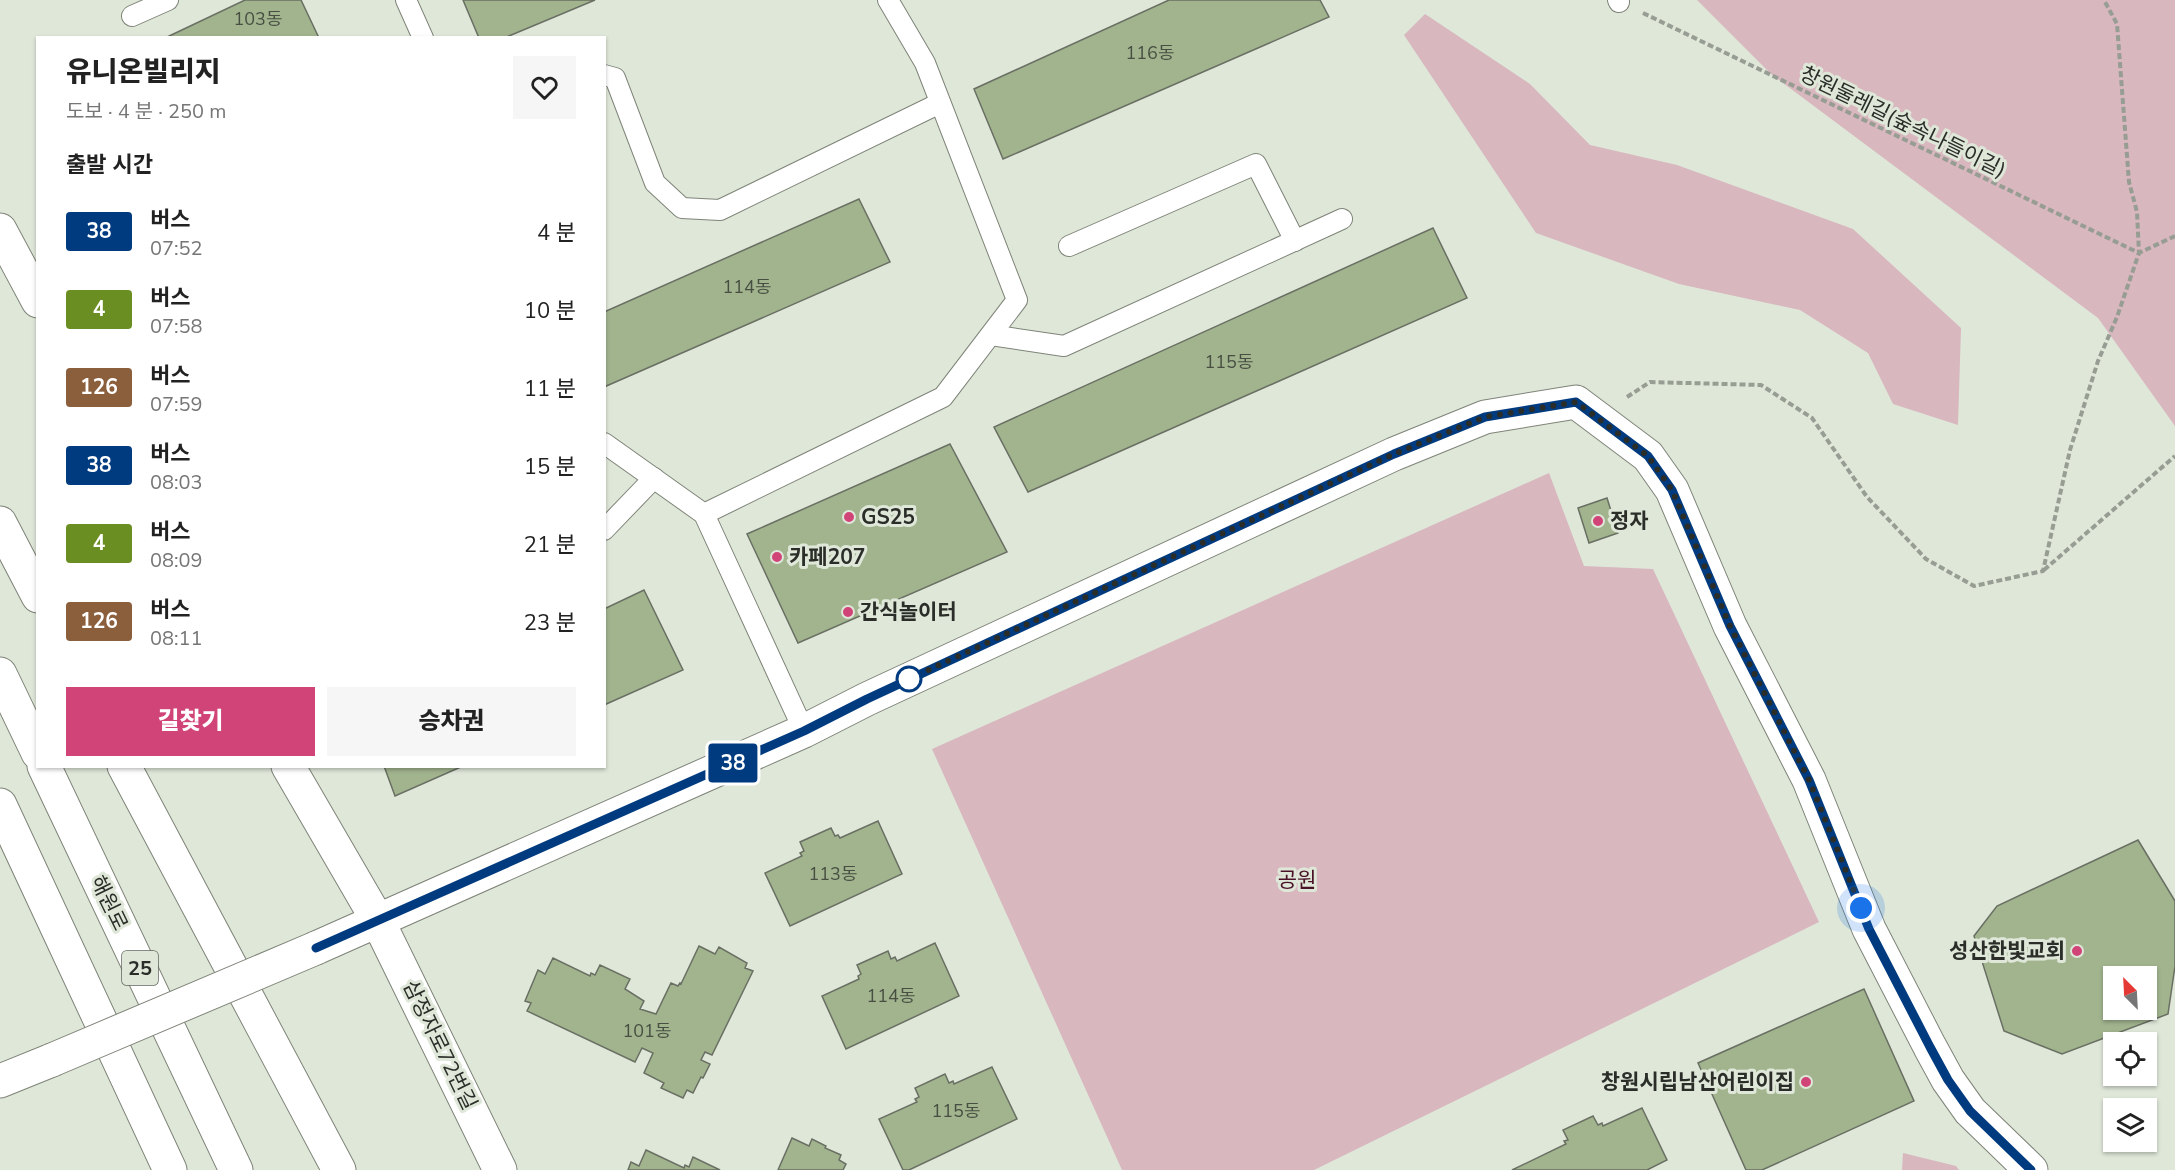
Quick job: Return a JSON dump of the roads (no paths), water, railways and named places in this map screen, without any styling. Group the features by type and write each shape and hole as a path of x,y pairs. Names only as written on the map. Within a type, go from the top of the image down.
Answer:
{"main road":[{"path":"0,230 36,297"},
{"path":"0,1080 316,948 804,731 867,699 1384,459 1485,417 1576,402 1648,456 1672,490 1730,626 1809,780 1869,929 1948,1080 1970,1111 2031,1170"},
{"path":"0,523 36,592"},
{"path":"0,674 36,749"},
{"name":"해원로","path":"45,768 237,1170"},
{"path":"125,768 339,1170"},
{"name":"삼정자로72번길","path":"289,768 378,921 500,1170"},
{"path":"0,804 170,1170"}],"lane":[{"path":"132,16 168,0"},
{"path":"406,0 422,36"},
{"path":"705,514 943,397 1017,300 925,63 888,0"},
{"path":"606,76 615,78 655,183 682,208 720,210 940,103"},
{"path":"1069,246 1256,164 1295,241"},
{"path":"991,335 1064,346 1342,219"},
{"path":"606,444 705,514 804,731"},
{"path":"606,528 654,478"}],"place":[{"name":"GS25","path":"849,517"},
{"name":"정자","path":"1598,521"},
{"name":"카페207","path":"777,557"},
{"name":"간식놀이터","path":"848,612"},
{"name":"성산한빛교회","path":"2077,951"},
{"name":"창원시립남산어린이집","path":"1806,1082"}],"park label":[{"name":"공원","path":"1297,880"}]}
